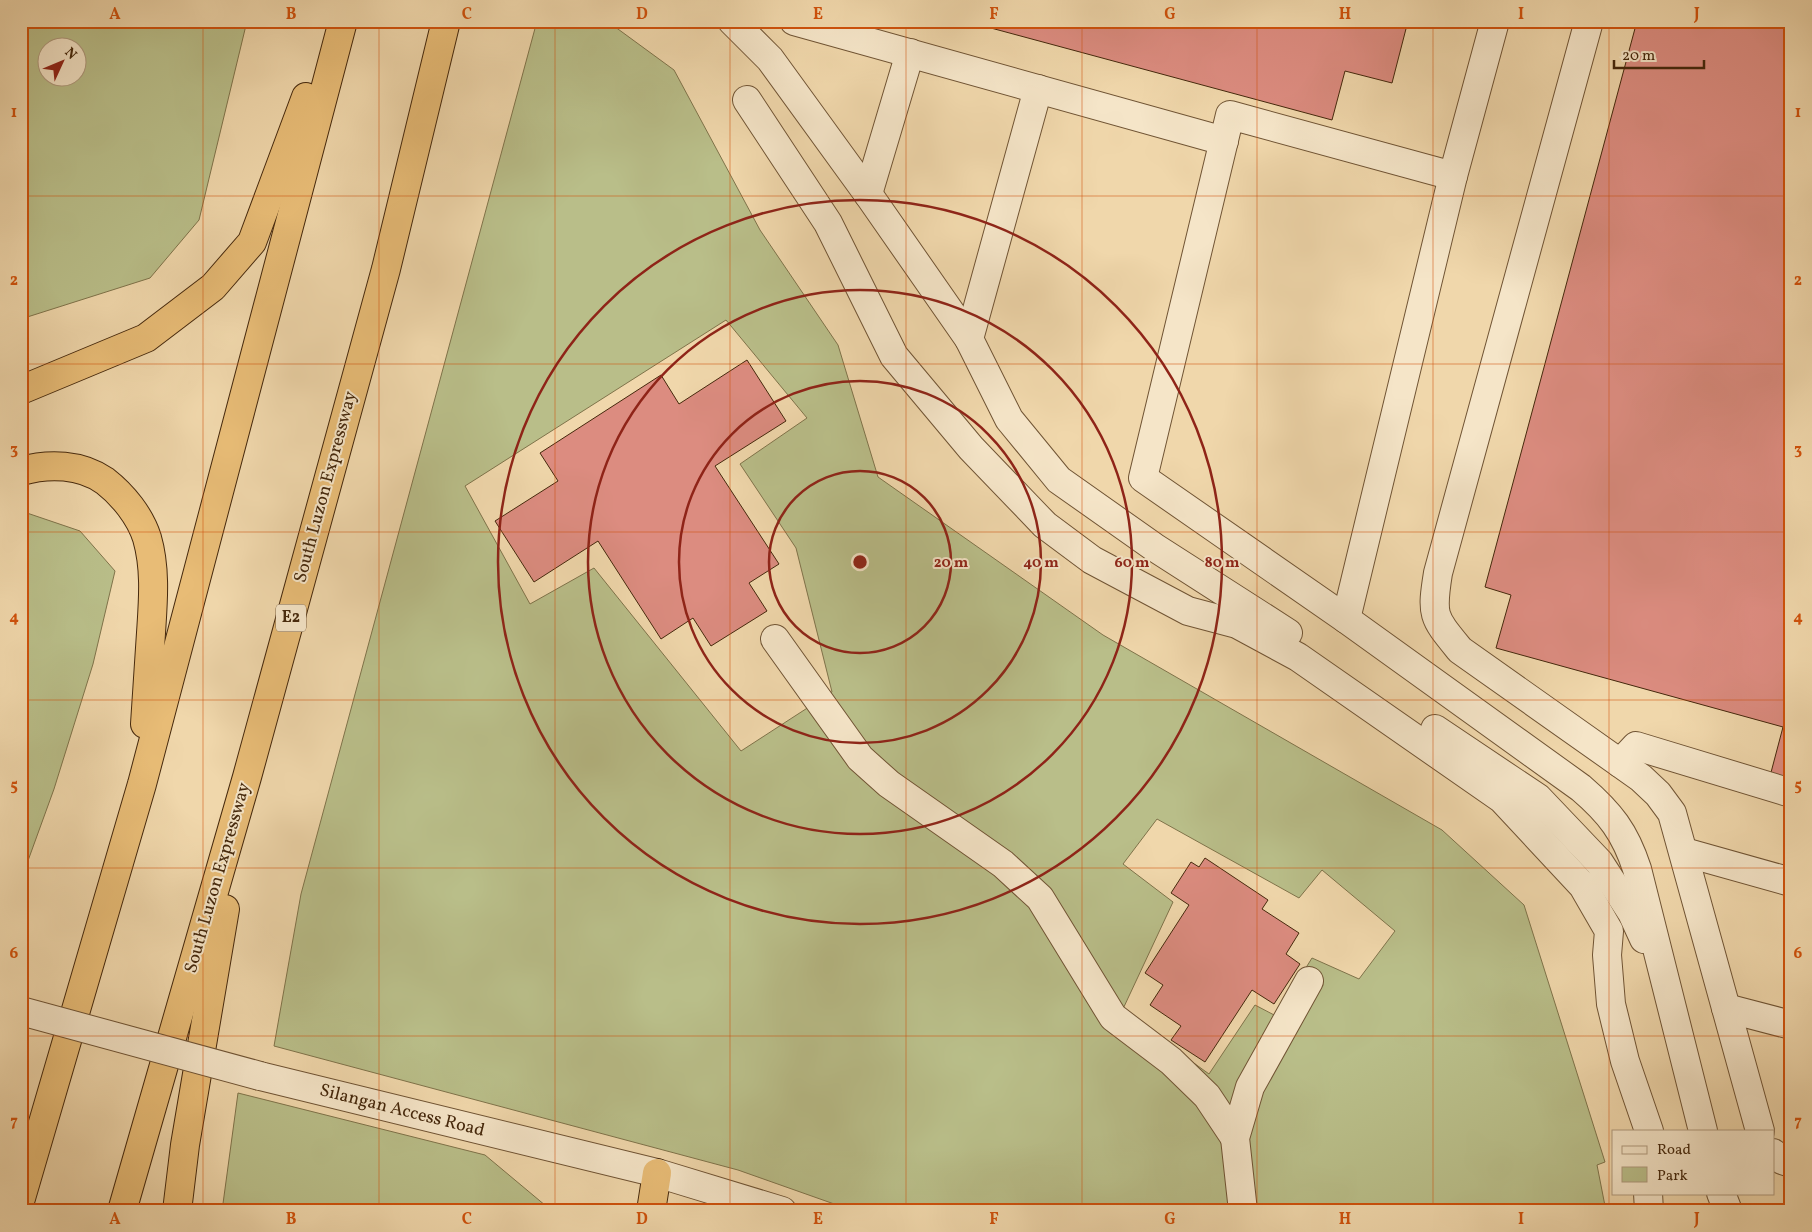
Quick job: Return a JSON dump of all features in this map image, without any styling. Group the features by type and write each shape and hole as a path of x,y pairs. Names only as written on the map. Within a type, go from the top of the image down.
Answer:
{"highway":[{"path":"21,390 146,338 213,287 252,242 335,21"},
{"path":"21,1198 142,784 343,21"},
{"name":"South Luzon Expressway","path":"122,1211 247,777 386,269 446,21"},
{"path":"21,471 46,466 65,466 86,470 116,489 128,503 147,537 153,576 142,784"},
{"path":"177,1211 185,1146 247,777"},
{"path":"651,1211 657,1173"}],"street":[{"path":"732,21 770,60 868,194 969,339 1009,419 1059,480 1154,546 1393,701 1538,798 1599,862 1632,913 1668,991"},
{"path":"794,21 1224,141"},
{"path":"1346,619 1453,176 1495,21"},
{"path":"1590,21 1438,573 1433,604 1439,624 1460,650 1647,783 1672,813 1760,1130"},
{"path":"868,194 910,54"},
{"path":"969,339 1038,89"},
{"path":"747,100 828,224 894,356 971,448 1046,525 1092,560 1188,611 1237,624 1298,658 1502,800 1583,886 1609,931 1607,955 1611,1004 1625,1061 1649,1130"},
{"path":"1453,176 1230,115 1143,478 1346,619 1581,788 1604,808 1622,830 1631,849 1703,1130"},
{"path":"775,640 860,758 889,784 1003,864 1040,898 1113,1017 1171,1061 1206,1096 1235,1138"},
{"path":"1620,763 1636,746 1791,793"},
{"path":"1684,852 1791,882"},
{"path":"1243,1211 1235,1138 1250,1087 1309,981"},
{"path":"1726,1008 1791,1025"},
{"name":"Silangan Access Road","path":"21,1011 260,1076 657,1173 782,1211"},
{"path":"1774,1154 1782,1160 1791,1163"},
{"path":"1648,1194 1649,1211"},
{"path":"1721,1194 1728,1211"}],"green space":[{"path":"21,21 247,21 199,220 150,278 21,319"},
{"path":"537,21 607,21 674,70 760,230 838,345 878,477 1103,635 1442,830 1524,905 1605,1162 1597,1165 1606,1211 854,1211 738,1170 274,1046 301,894","holes":["726,320 807,418 740,464 796,548 832,692 741,751 594,568 530,604 465,486","1157,819 1299,898 1322,870 1395,931 1359,979 1312,958 1276,1016 1255,1005 1209,1074 1122,1011 1173,902 1123,864"]},
{"path":"24,512 80,531 115,571 93,664 54,789 21,880 21,513"},
{"path":"238,1093 485,1155 552,1211 222,1211"}],"building":[{"path":"965,21 1408,21 1392,83 1345,71 1332,120"},
{"path":"1637,21 1791,21 1791,786 1769,780 1783,727 1496,648 1511,595 1485,587"},
{"path":"747,360 786,421 715,466 779,564 749,583 767,611 711,646 693,618 661,639 598,541 534,582 495,521 558,481 540,453 661,375 679,404"},
{"path":"1205,858 1268,900 1262,909 1299,933 1286,954 1300,964 1274,1004 1252,990 1205,1062 1171,1040 1181,1026 1150,1005 1163,985 1145,973 1189,905 1171,893 1191,862 1199,867"}]}
